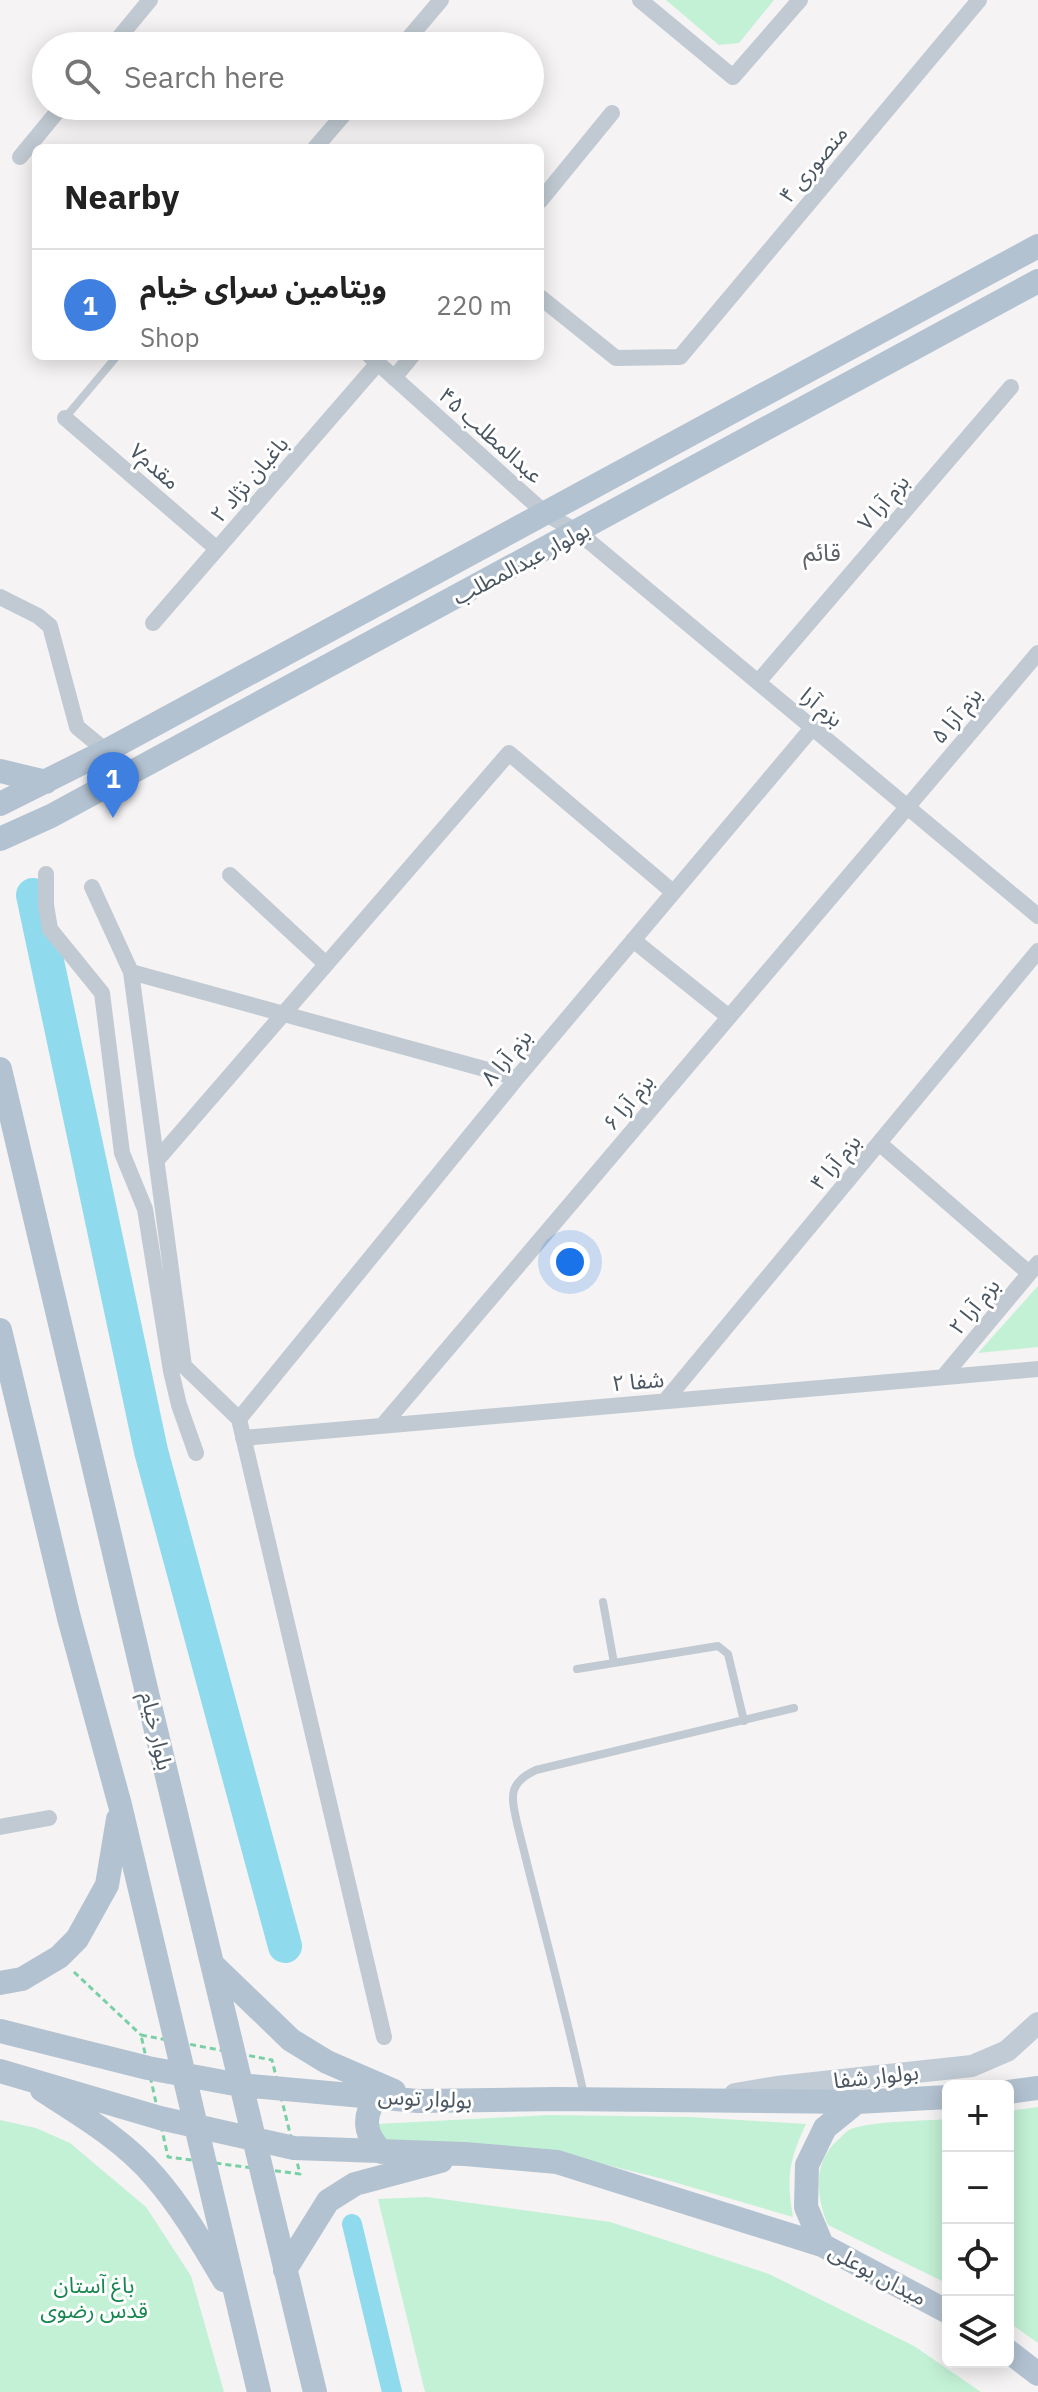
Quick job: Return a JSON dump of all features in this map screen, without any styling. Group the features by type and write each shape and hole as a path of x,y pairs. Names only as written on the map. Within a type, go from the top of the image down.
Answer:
{"main road":[{"name":"بولوار عبدالمطلب","path":"0,804 106,751 1038,246"},
{"name":"بولوار عبدالمطلب","path":"0,839 51,816 1038,281"},
{"path":"0,771 46,782"},
{"name":"بلوار خیام","path":"0,1069 214,1966 259,2169 315,2392"},
{"path":"0,1330 69,1618 120,1805 259,2392"},
{"path":"0,1983 22,1979 59,1957 77,1939 107,1885 120,1805"},
{"path":"214,1966 291,2040 327,2062 418,2101"},
{"name":"بولوار توس","path":"0,2031 148,2068 240,2085 418,2101 857,2102"},
{"path":"10,2073 160,2118 294,2148 465,2154 557,2162 822,2245"},
{"path":"10,2073 90,2121 154,2176 195,2230 236,2299"},
{"path":"1014,2091 1038,2088"},
{"path":"377,2096 367,2109 365,2125 371,2141 382,2152"},
{"path":"857,2102 942,2097"},
{"name":"میدان بوعلی","path":"857,2102 825,2128 807,2165 806,2207 822,2245 942,2309"},
{"path":"285,2270 328,2201 355,2184 465,2154"}],"street":[{"path":"124,32 150,0"},
{"path":"414,32 441,0"},
{"path":"640,0 733,77 800,0"},
{"name":"منصوری ۴","path":"544,300 616,358 680,357 979,0"},
{"path":"544,196 612,113"},
{"path":"20,157 50,120"},
{"path":"318,144 339,120"},
{"name":"عبدالمطلب ۴۵","path":"374,360 546,514 578,532"},
{"name":"باغبان نژاد ۲","path":"153,623 374,360"},
{"path":"394,378 409,360"},
{"name":"بزم آرا ۷","path":"758,682 1011,387"},
{"name":"مقدم۷","path":"65,418 217,549"},
{"name":"بزم آرا","path":"578,532 1038,916"},
{"path":"0,597 38,616 50,626 77,727 106,751"},
{"name":"بزم آرا ۵","path":"908,806 1038,653"},
{"name":"بزم آرا ۸","path":"239,1419 517,1078 813,727"},
{"path":"157,1160 509,753 673,892"},
{"name":"بزم آرا ۶","path":"383,1425 908,806"},
{"path":"46,874 50,929 102,993 122,1153 145,1209 171,1371 196,1453"},
{"path":"230,875 326,964"},
{"path":"92,887 131,972 184,1366 239,1419 384,2037"},
{"path":"633,940 729,1017"},
{"name":"بزم آرا ۴","path":"665,1401 1038,951"},
{"path":"131,972 517,1078"},
{"path":"879,1143 1034,1268"},
{"name":"بزم آرا ۲","path":"943,1377 1034,1268"},
{"name":"شفا ۲","path":"243,1438 1038,1369"},
{"path":"0,1827 49,1818"},
{"name":"بولوار شفا","path":"700,2100 777,2087 972,2066 1007,2051 1038,2023"}],"lane":[{"path":"65,418 114,360"},
{"path":"603,1602 614,1663"},
{"path":"577,1669 709,1646 724,1648 744,1721"},
{"path":"585,2099 517,1823 512,1801 513,1788 522,1776 536,1770 794,1708"}],"path":[{"path":"59,1957 141,2035 272,2060 300,2174 168,2157 141,2035"}],"green space":[{"path":"666,0 774,0 739,43 719,45"},
{"path":"1038,1286 1038,1347 978,1353"},
{"path":"1038,2107 1038,2343 1014,2326 1014,2110"},
{"path":"549,2115 690,2117 806,2124 790,2169 793,2217 667,2180 555,2152 380,2140 377,2124"},
{"path":"942,2119 942,2281 828,2225 821,2203 820,2169 830,2148 850,2130"},
{"name":"باغ آستان قدس رضوی","path":"0,2120 36,2128 70,2143 146,2207 191,2276 224,2392 0,2392"},
{"path":"427,2197 610,2222 769,2274 914,2346 981,2392 425,2392 378,2199"}],"waterway":[{"path":"33,895 151,1451 285,1946"},
{"path":"352,2224 392,2392"}],"place":[{"name":"ویتامین سرای خیام","path":"113,818"}],"district":[{"name":"قائم","path":"822,553"}]}
